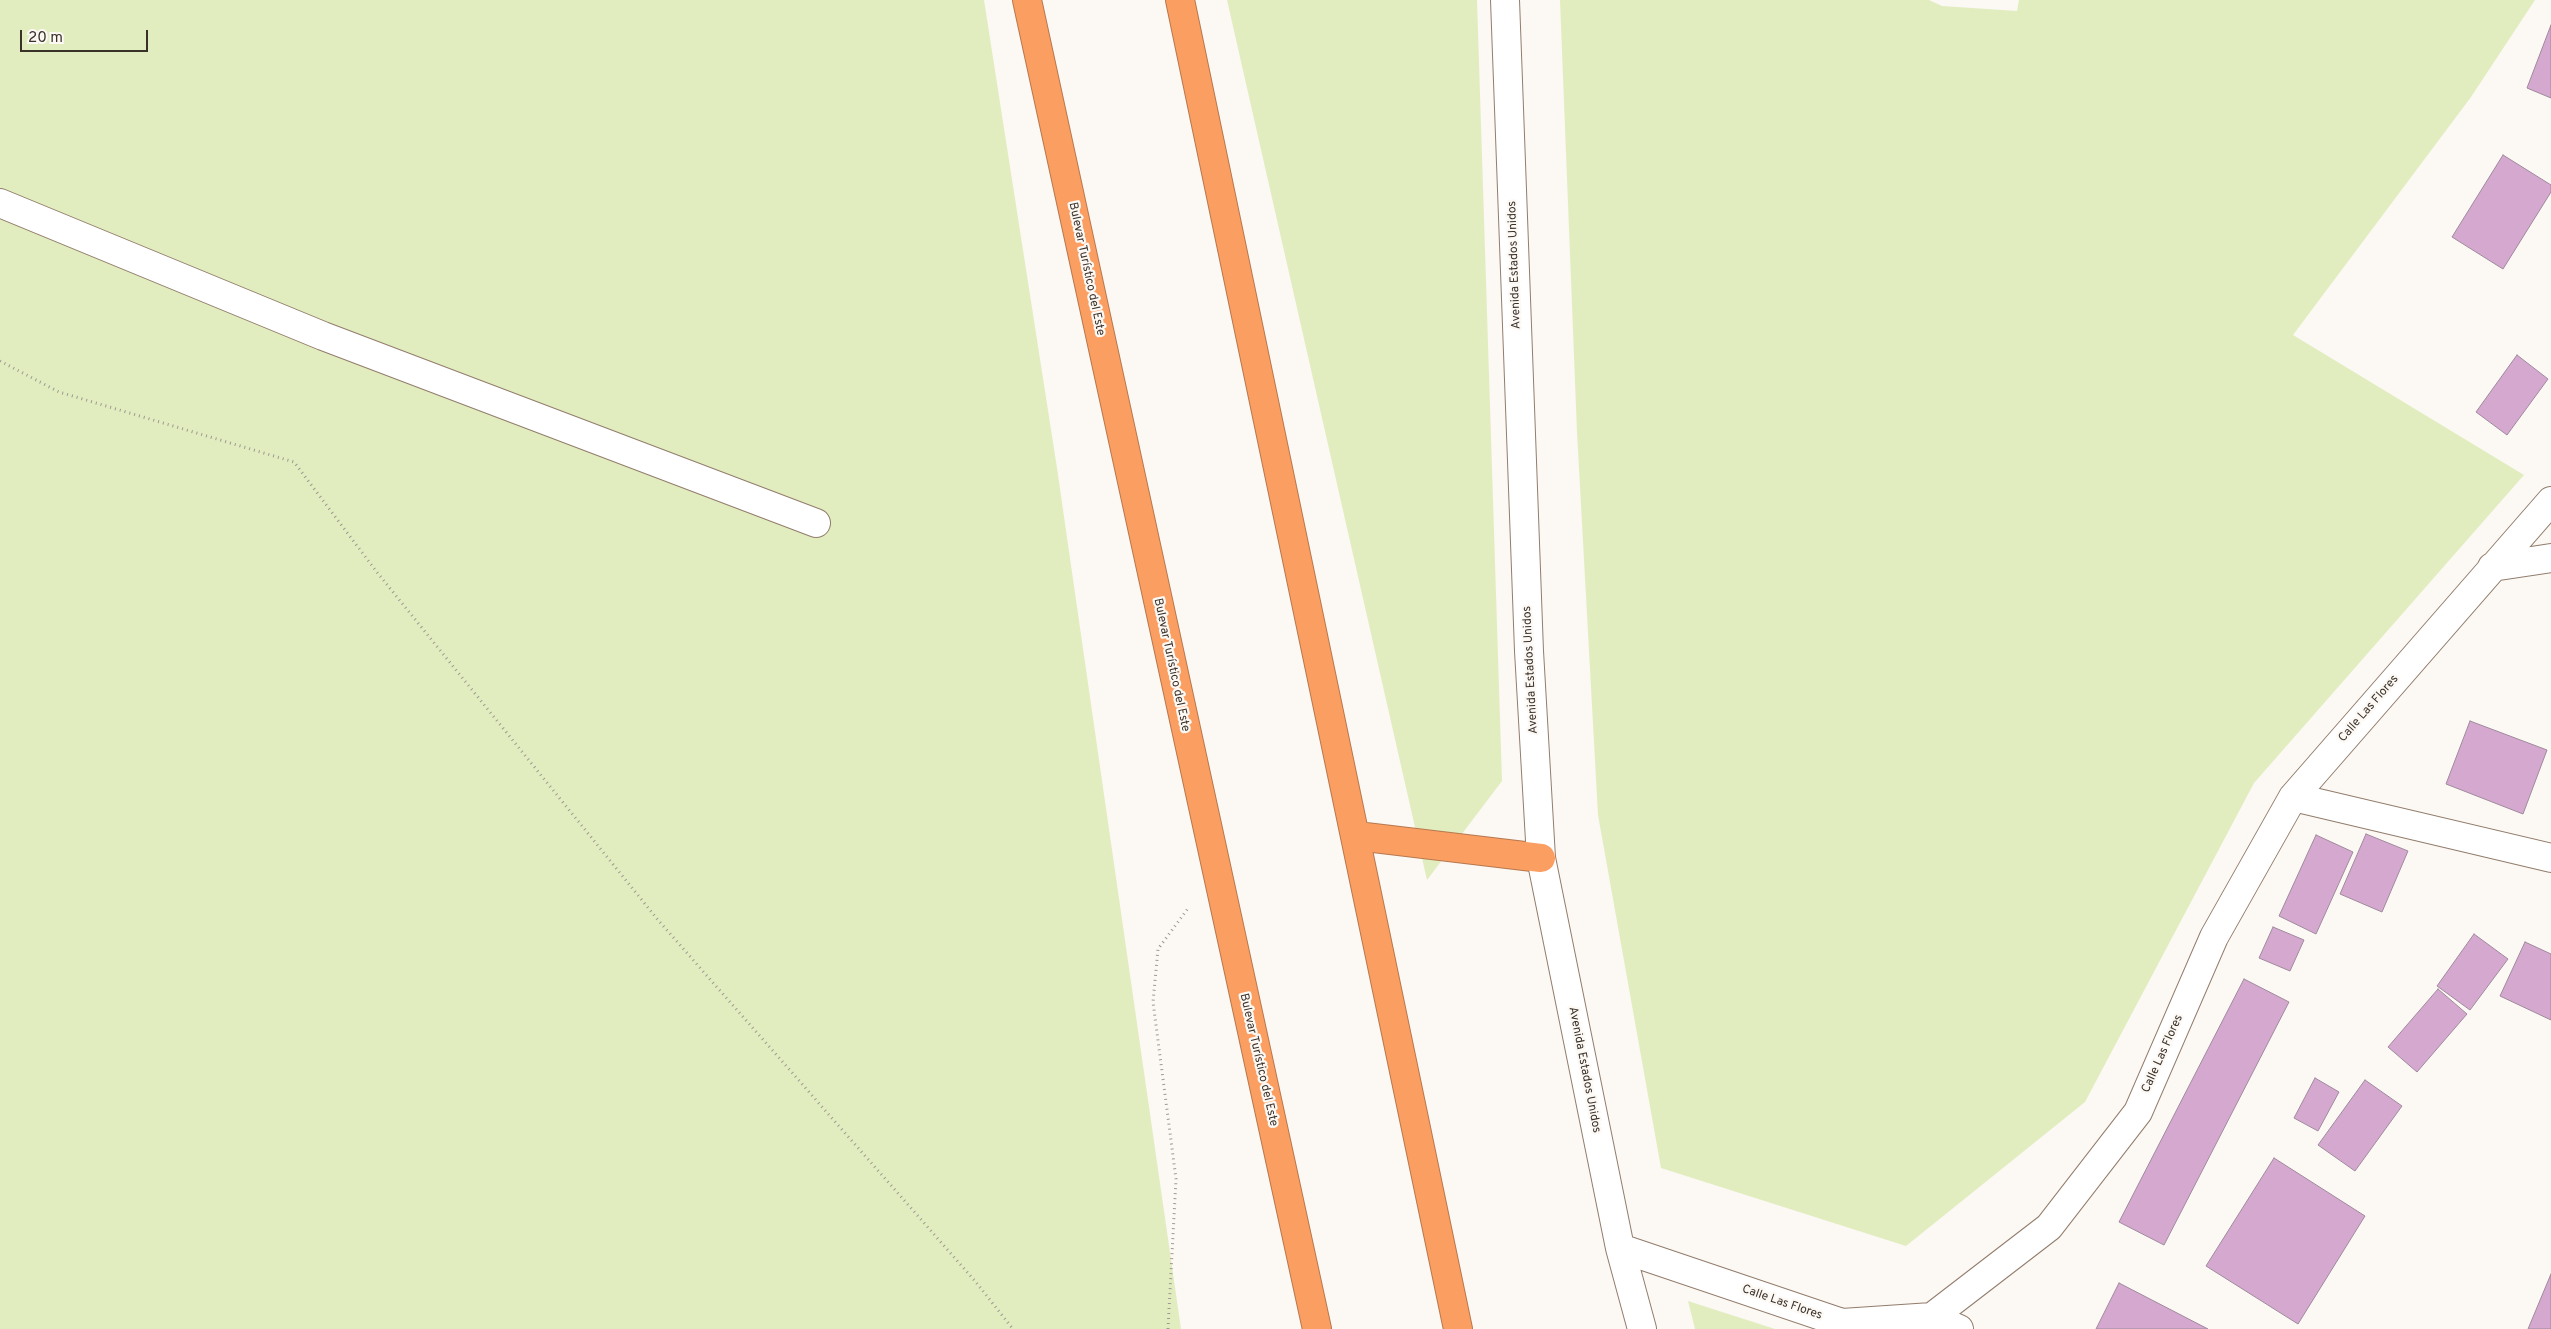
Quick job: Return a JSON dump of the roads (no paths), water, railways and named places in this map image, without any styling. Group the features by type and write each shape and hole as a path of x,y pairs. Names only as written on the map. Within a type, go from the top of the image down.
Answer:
{"highway":[{"name":"Bulevar Turístico del Este","path":"1027,0 1218,883 1318,1329"},
{"path":"1180,0 1357,836 1458,1329"},
{"path":"1357,836 1541,858"}],"street":[{"name":"Avenida Estados Unidos","path":"1505,0 1529,651 1541,858 1620,1248 1642,1329"},
{"path":"0,203 322,336 816,523"},
{"name":"Calle Las Flores","path":"1620,1248 1842,1323 1932,1317 2049,1227 2138,1112 2214,937 2293,797 2551,501"},
{"path":"2492,567 2551,558"},
{"path":"2293,797 2551,858"},
{"path":"1932,1317 1959,1329"}]}
